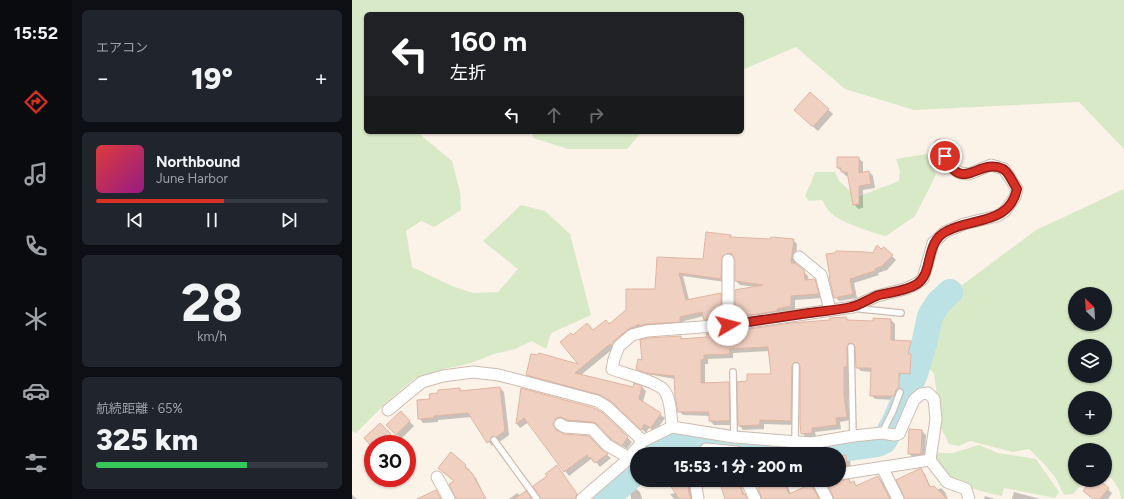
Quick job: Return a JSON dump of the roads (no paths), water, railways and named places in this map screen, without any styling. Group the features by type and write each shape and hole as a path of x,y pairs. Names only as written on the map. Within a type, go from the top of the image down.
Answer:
{"street":[{"path":"672,427 668,401 664,390 654,384 612,368 619,346 632,335 647,331 728,325 853,307 878,296 905,289 916,284 923,279 933,243 945,232 964,224 997,216 1005,211 1015,197 1017,189 1004,169 991,165 969,174 960,173 950,167 940,145"},
{"path":"799,257 821,275 830,310"},
{"path":"728,260 728,325"},
{"path":"388,410 422,382 443,376 473,372 499,375 597,401 607,408 643,441"},
{"path":"582,499 628,458 643,441 672,427 734,437 796,443 812,443 853,436 899,434 914,400 921,394 928,393 934,398 936,419 930,460 947,482 966,489 969,499"},
{"path":"560,424 565,427 592,429 607,445 628,458"},
{"path":"734,437 737,447"},
{"path":"846,473 930,460"},
{"path":"882,467 898,499"},
{"path":"437,477 449,499"},
{"path":"696,487 698,499"},
{"path":"749,487 755,499"},
{"path":"821,487 827,499"}],"lane":[{"path":"853,307 901,313"},
{"path":"851,347 853,436"},
{"path":"796,366 796,443"},
{"path":"733,372 734,437"},
{"path":"888,434 900,392"},
{"path":"494,440 537,499"}],"waterway":[{"path":"846,448 877,444 884,441 894,423 915,374 930,316 939,302 950,292"},
{"path":"668,447 696,438 764,447"},
{"path":"606,499 630,477"}]}
